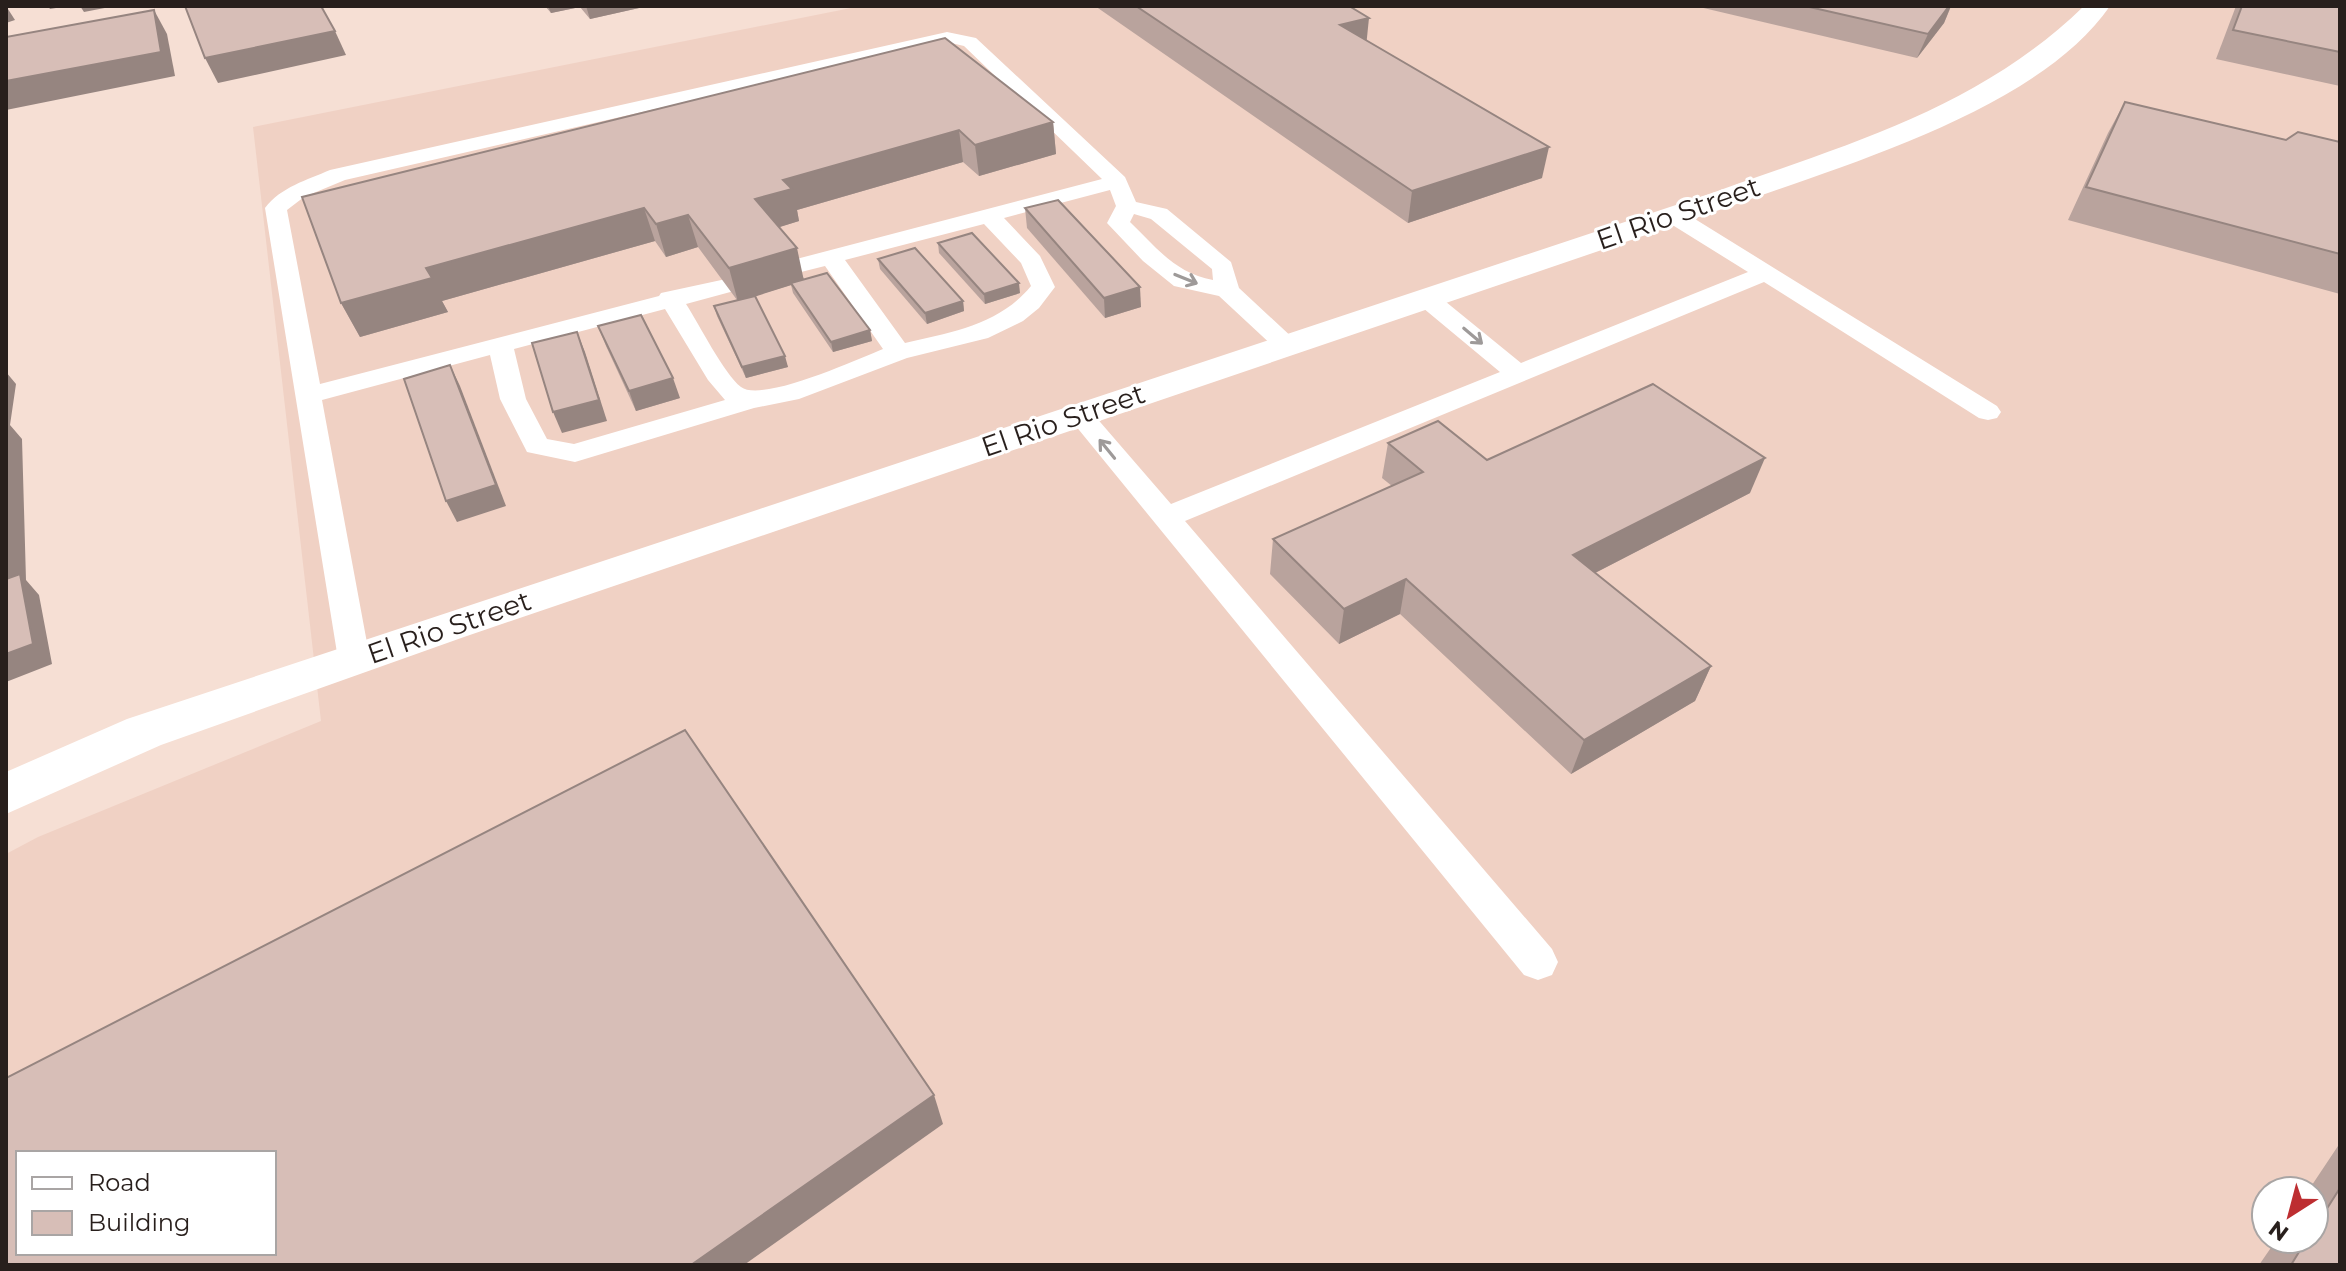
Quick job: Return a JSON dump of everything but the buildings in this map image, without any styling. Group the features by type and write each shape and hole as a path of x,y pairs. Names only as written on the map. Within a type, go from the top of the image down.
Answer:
{"street":[{"name":"El Rio Street","path":"6,794 144,732 1079,414 1674,216 1933,121 2004,84 2072,33 2098,6"}],"lane":[{"path":"354,659 276,208 296,192 338,175 947,37 970,42 1117,182 1127,206"},
{"path":"793,267 1117,182"},
{"path":"1127,206 1118,223 1151,256 1182,281 1227,290 1286,345"},
{"path":"1127,206 1159,214 1223,267 1227,290"},
{"path":"500,344 513,399 537,446 575,453 749,401 790,393 899,352 997,328 1031,305 1043,287 1032,261 989,216"},
{"path":"1674,216 1988,412"},
{"path":"831,257 872,319 899,352"},
{"path":"1164,518 1766,273"},
{"path":"309,395 670,298 726,286"},
{"path":"670,298 721,380 732,393 749,401"},
{"path":"1426,298 1519,374"},
{"path":"1079,414 1538,962"}],"shaded area":[{"path":"861,6 2340,6 2340,1265 6,1265 6,854 38,837 321,721 253,127"}]}
